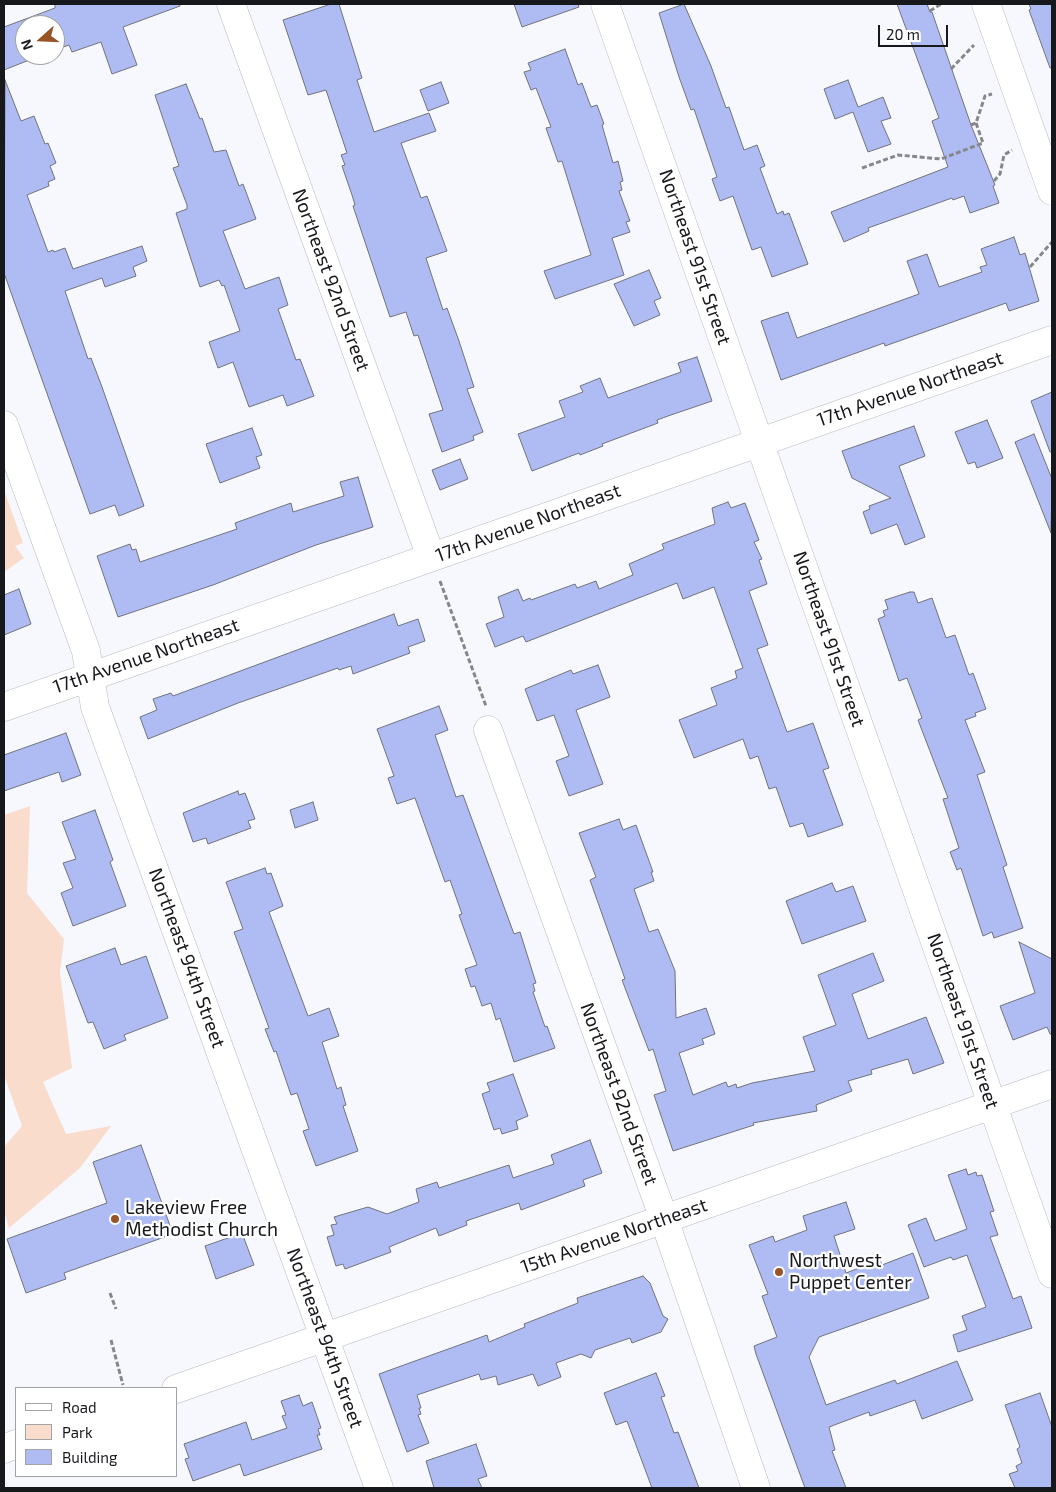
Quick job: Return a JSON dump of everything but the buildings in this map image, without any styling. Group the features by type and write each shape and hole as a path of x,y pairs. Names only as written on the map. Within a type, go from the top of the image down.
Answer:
{"street":[{"name":"Northeast 92nd Street","path":"231,4 434,566"},
{"name":"Northeast 91st Street","path":"605,4 1052,1274"},
{"path":"986,4 1052,191"},
{"name":"17th Avenue Northeast","path":"4,707 89,676 434,566 760,440 1052,340"},
{"name":"Northeast 94th Street","path":"4,426 86,650 89,676 96,707 379,1488"},
{"name":"Northeast 92nd Street","path":"487,718 664,1219 756,1488"},
{"name":"15th Avenue Northeast","path":"178,1388 1052,1084"}],"path":[{"path":"930,11 941,4"},
{"path":"951,70 978,41"},
{"path":"862,168 898,155 941,159 983,143 976,123 985,96 998,92"},
{"path":"971,125 976,123"},
{"path":"994,181 1000,174 1002,158 1009,151"},
{"path":"1030,267 1052,242"},
{"path":"434,566 487,718"},
{"path":"110,1293 116,1308"},
{"path":"111,1340 123,1385"}],"green space":[{"path":"4,490 23,543 15,546 24,558 4,572"},
{"path":"30,806 27,893 64,939 60,972 72,1068 43,1082 66,1134 111,1126 80,1168 9,1228 4,1211 4,1147 22,1126 4,1075 4,815"}],"place":[{"name":"Lakeview Free Methodist Church","path":"115,1219"},
{"name":"Northwest Puppet Center","path":"779,1272"}]}
